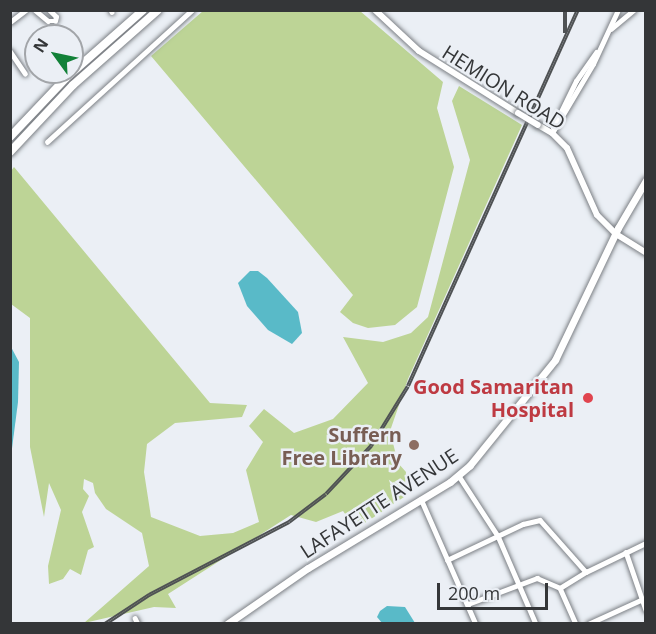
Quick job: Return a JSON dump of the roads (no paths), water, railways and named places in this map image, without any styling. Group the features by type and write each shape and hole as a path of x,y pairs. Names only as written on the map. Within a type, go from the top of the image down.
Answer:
{"highway":[{"path":"10,137 66,78 143,10"},
{"path":"10,152 73,85 158,10"}],"main road":[{"name":"LAFAYETTE AVENUE","path":"227,624 308,568 459,476 480,454 555,360 645,180"}],"street":[{"path":"10,22 26,10"},
{"path":"35,10 48,21 54,21 56,17 49,10"},
{"path":"47,142 192,10"},
{"name":"HEMION ROAD","path":"375,10 418,51 552,133 572,156 592,208 616,234 645,253"},
{"path":"618,10 621,15 631,12"},
{"path":"552,133 593,64 618,10"},
{"path":"608,33 631,12"},
{"path":"10,51 24,72"},
{"path":"459,476 498,536 536,624"},
{"path":"421,499 476,624"},
{"path":"447,560 498,536 540,520 586,572"},
{"path":"560,588 586,572 645,543"},
{"path":"626,552 645,610"},
{"path":"468,604 537,578 560,588 576,624"},
{"path":"588,624 641,600"}],"water":[{"path":"250,271 258,271 267,278 298,312 302,333 292,344 268,330 247,306 238,283"},
{"path":"11,347 19,362 18,402 11,456"},
{"path":"387,606 405,607 415,623 382,623 377,617 380,611"}],"railway":[{"path":"565,10 565,33"},
{"path":"105,624 149,595 289,522 326,494 371,446 408,386 578,10"}],"place":[{"name":"Good Samaritan Hospital","path":"588,398"},
{"name":"Suffern Free Library","path":"414,445"}]}
